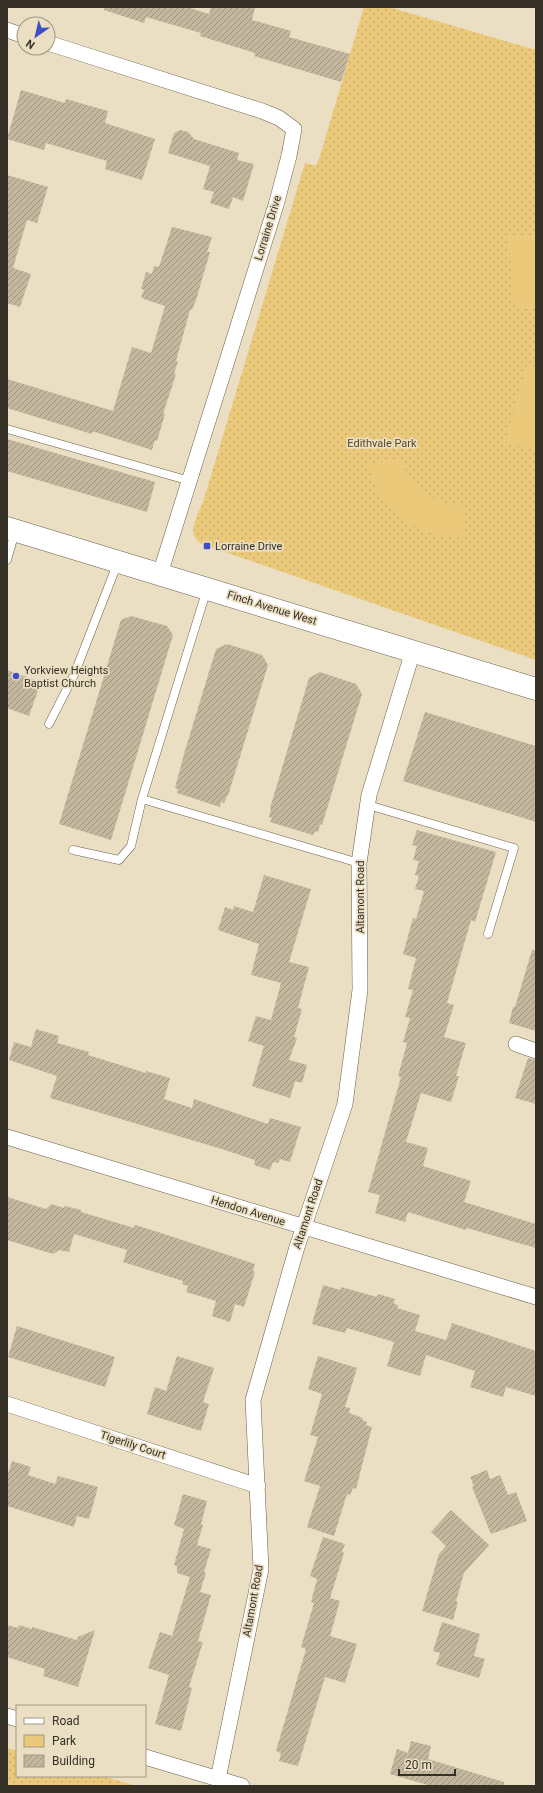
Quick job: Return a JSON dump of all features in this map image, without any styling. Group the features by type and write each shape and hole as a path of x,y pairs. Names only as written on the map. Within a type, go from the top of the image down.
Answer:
{"main road":[{"name":"Finch Avenue West","path":"11,529 536,689"}],"street":[{"name":"Lorraine Drive","path":"56,46 262,111 279,118 294,129 289,156 276,205 160,574"},
{"name":"Altamont Road","path":"218,1779 261,1569 253,1400 304,1228 345,1104 360,990 359,863 371,788 413,651"},
{"path":"516,1044 536,1051"},
{"name":"Hendon Avenue","path":"7,1137 304,1228 536,1296"},
{"name":"Tigerlily Court","path":"7,1404 258,1486"},
{"path":"146,1757 242,1786"}],"lane":[{"path":"7,429 190,481"},
{"path":"7,560 11,529"},
{"path":"49,724 74,675 118,561"},
{"path":"73,850 119,860 131,846 142,799 207,588"},
{"path":"142,799 359,863"},
{"path":"368,805 514,848 488,934"}],"green space":[{"name":"Edithvale Park","path":"364,7 389,7 536,50 536,660 202,544 194,535 194,525 203,502 305,163 316,166 320,156"},
{"path":"536,235 536,307 515,309 508,237"},
{"path":"527,364 536,366 536,451 505,442"},
{"path":"401,458 410,478 424,493 443,502 465,507 462,538 441,536 419,528 394,511 387,503 376,487 368,464"},
{"path":"7,1748 16,1751 16,1777 106,1777 137,1786 7,1786"}],"building":[{"path":"105,7 187,7 209,14 211,7 255,7 252,20 291,31 289,37 350,54 341,82 254,56 255,53 200,36 201,33 146,17 144,23 104,10"},
{"path":"21,90 65,103 66,99 108,111 105,123 155,139 142,180 105,169 107,161 46,143 44,150 7,139"},
{"path":"180,130 188,132 194,139 239,153 237,160 254,164 243,201 233,197 229,209 210,203 214,192 203,189 210,166 168,153 174,133"},
{"path":"7,175 48,187 37,223 27,220 13,268 31,274 20,307 7,303"},
{"path":"172,227 212,237 207,252 210,252 196,300 192,310 190,310 176,361 178,361 174,374 176,374 163,414 165,414 157,441 155,440 152,450 95,432 92,432 92,434 7,408 7,379 113,411 132,347 151,353 165,306 141,297 144,290 141,289 146,272 152,274 154,266 159,267"},
{"path":"7,439 155,482 147,512 7,471"},
{"path":"131,616 167,626 173,635 111,840 59,824 121,620"},
{"path":"227,644 262,655 268,665 228,796 224,803 221,802 220,807 177,793 178,789 175,788 216,649"},
{"name":"Yorkview Heights Baptist Church","path":"7,670 41,682 29,716 7,708"},
{"path":"320,672 356,684 362,694 322,825 320,824 318,832 315,831 313,835 270,822 272,818 269,817 270,808 309,678"},
{"path":"425,712 536,746 536,822 403,781"},
{"path":"417,830 496,852 475,922 471,920 447,1003 454,1005 444,1037 466,1043 456,1076 459,1076 451,1102 421,1093 406,1142 428,1148 423,1166 471,1181 464,1202 536,1224 536,1248 467,1228 466,1230 408,1212 405,1222 375,1213 380,1195 368,1192 401,1077 398,1076 407,1043 403,1042 410,1018 405,1017 413,990 408,989 416,958 403,954 413,918 416,919 424,891 415,889 419,876 415,875 419,861 413,860 417,846 412,845"},
{"path":"264,875 311,889 289,962 309,967 298,1008 302,1009 294,1037 297,1038 289,1060 307,1065 302,1083 295,1081 290,1098 252,1086 264,1046 248,1041 256,1016 271,1020 281,983 251,975 259,944 218,930 225,907 233,910 234,906 253,912"},
{"path":"532,950 536,950 536,1031 509,1023"},
{"path":"36,1029 59,1036 57,1043 89,1052 88,1055 146,1073 146,1071 170,1078 164,1099 192,1108 194,1099 268,1124 270,1118 301,1127 290,1162 280,1159 278,1163 273,1162 270,1170 254,1165 255,1160 225,1150 50,1098 57,1076 9,1060 14,1042 31,1047"},
{"path":"528,1058 536,1060 536,1104 515,1098"},
{"path":"7,1197 46,1209 51,1204 64,1208 65,1206 81,1210 81,1212 134,1228 135,1225 255,1264 253,1271 255,1272 244,1307 235,1304 230,1322 212,1316 216,1301 186,1292 188,1286 182,1284 183,1281 123,1262 127,1250 74,1234 69,1252 59,1250 53,1254 7,1240"},
{"path":"323,1285 340,1290 341,1287 377,1297 378,1294 395,1299 394,1304 398,1305 397,1308 420,1315 415,1331 446,1340 452,1323 536,1351 536,1396 506,1387 503,1397 470,1387 475,1371 426,1355 420,1376 387,1366 394,1342 347,1328 345,1333 312,1324"},
{"path":"17,1326 115,1357 105,1387 8,1357"},
{"path":"177,1356 214,1368 203,1402 209,1404 201,1431 147,1414 155,1387 166,1391"},
{"path":"318,1356 357,1368 345,1407 350,1408 349,1413 363,1418 362,1420 367,1422 366,1425 372,1427 356,1489 353,1488 350,1495 347,1494 334,1536 307,1527 320,1486 304,1481 318,1437 310,1435 322,1394 308,1389"},
{"path":"12,1461 31,1467 28,1475 55,1484 58,1476 98,1487 89,1519 77,1516 74,1527 7,1506 7,1477"},
{"path":"487,1470 490,1479 500,1475 508,1495 516,1492 527,1521 491,1534 472,1487 474,1486 470,1477"},
{"path":"183,1494 207,1501 201,1524 203,1525 197,1545 211,1549 200,1592 211,1595 198,1641 203,1642 189,1687 192,1688 181,1731 155,1724 169,1675 148,1668 160,1632 172,1636 190,1577 177,1573 177,1566 174,1565 184,1529 174,1525"},
{"path":"451,1510 489,1545 464,1573 456,1601 458,1602 453,1620 422,1611 439,1554 446,1546 431,1532"},
{"path":"323,1537 345,1544 342,1552 344,1553 330,1598 340,1601 330,1636 357,1644 345,1683 325,1677 298,1766 279,1761 281,1753 276,1751 306,1649 301,1647 314,1603 311,1602 317,1579 310,1576"},
{"path":"442,1622 480,1634 474,1656 485,1659 479,1678 436,1665 440,1653 433,1651"},
{"path":"7,1625 18,1628 19,1625 32,1629 32,1627 77,1640 78,1637 95,1630 78,1687 43,1676 45,1669 7,1657"},
{"path":"411,1741 431,1746 428,1759 504,1782 504,1786 431,1786 390,1774 397,1749 408,1753"}],"place":[{"name":"Lorraine Drive","path":"207,546"},
{"name":"Yorkview Heights Baptist Church","path":"16,676"}]}
